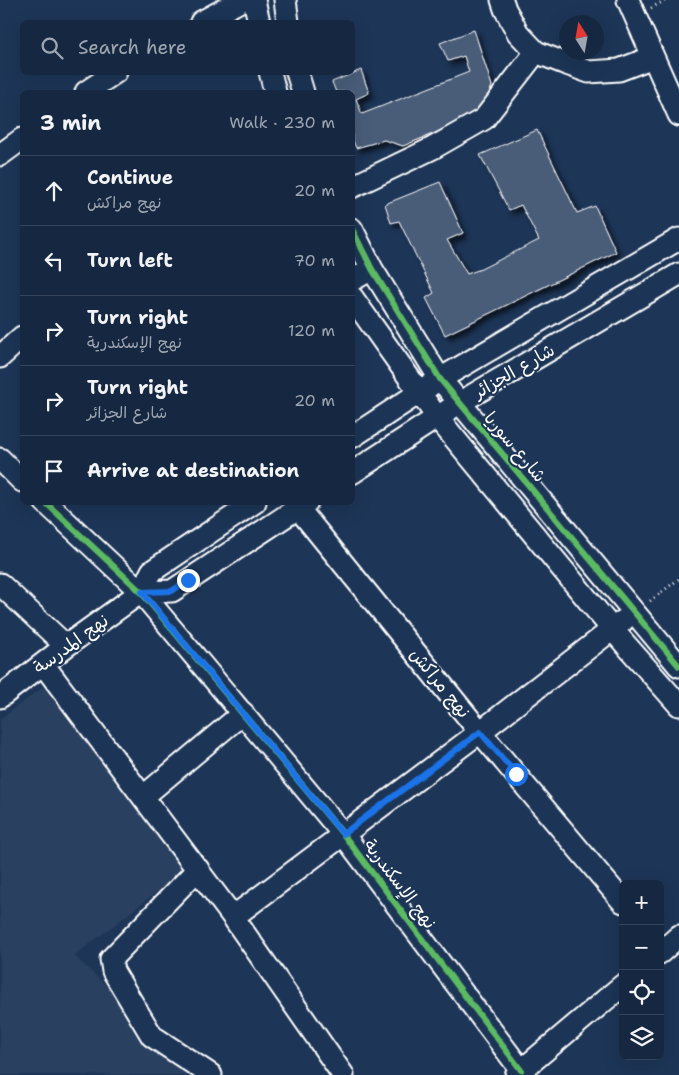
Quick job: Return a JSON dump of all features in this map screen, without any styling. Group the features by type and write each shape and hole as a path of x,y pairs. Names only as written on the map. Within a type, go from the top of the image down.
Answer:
{"street":[{"path":"205,20 242,0"},
{"path":"254,0 259,20"},
{"path":"284,0 288,20"},
{"path":"502,0 518,33 536,52 589,72 619,70 653,57"},
{"path":"628,0 679,116"},
{"path":"355,186 432,148 484,119 536,52"},
{"path":"89,90 112,75"},
{"path":"271,75 274,90"},
{"path":"299,75 303,90"},
{"path":"0,155 20,140"},
{"name":"شارع سوريا","path":"355,235 372,269 440,379 679,666"},
{"name":"شارع الجزائر","path":"355,435 440,379 679,239"},
{"path":"355,278 372,269"},
{"name":"شارع الجزائر","path":"355,471 437,416 679,274"},
{"path":"355,301 437,416 612,629 679,705"},
{"path":"0,357 20,339"},
{"path":"0,459 20,479"},
{"name":"نهج الإسكندرية","path":"48,505 142,592 343,834 519,1072"},
{"path":"251,505 152,571 142,592 172,591 303,505"},
{"name":"نهج مراكش","path":"303,505 480,732 619,897"},
{"path":"0,584 66,646"},
{"name":"نهج المدرسة","path":"0,697 66,646 142,592"},
{"path":"234,917 480,732 634,613"},
{"path":"43,664 234,917 343,1075"},
{"path":"144,796 242,713"},
{"path":"198,869 111,959 113,971 152,1036 211,1075"},
{"path":"519,1072 619,988"}],"path":[{"path":"634,613 679,579"}],"shaded area":[{"path":"46,685 185,870 74,956 121,999 150,1050 190,1075 0,1075 0,719"}],"building":[{"path":"474,30 492,86 479,115 403,146 384,140 356,148 355,90 335,90 332,82 349,75 355,75 355,72 361,70 369,93 356,99 362,114 469,72 464,56 448,61 440,43"},
{"path":"537,130 577,213 595,206 616,252 445,335 426,298 434,293 399,221 391,223 385,204 440,182 463,233 447,240 467,274 481,269 539,240 521,205 509,210 480,155"}],"cycle path":[{"path":"355,235 372,269 440,379 679,666"},
{"path":"48,505 141,592 343,834 521,1070"}],"route":[{"path":"188,580 172,591 142,592 343,834 480,732 516,774"}]}
